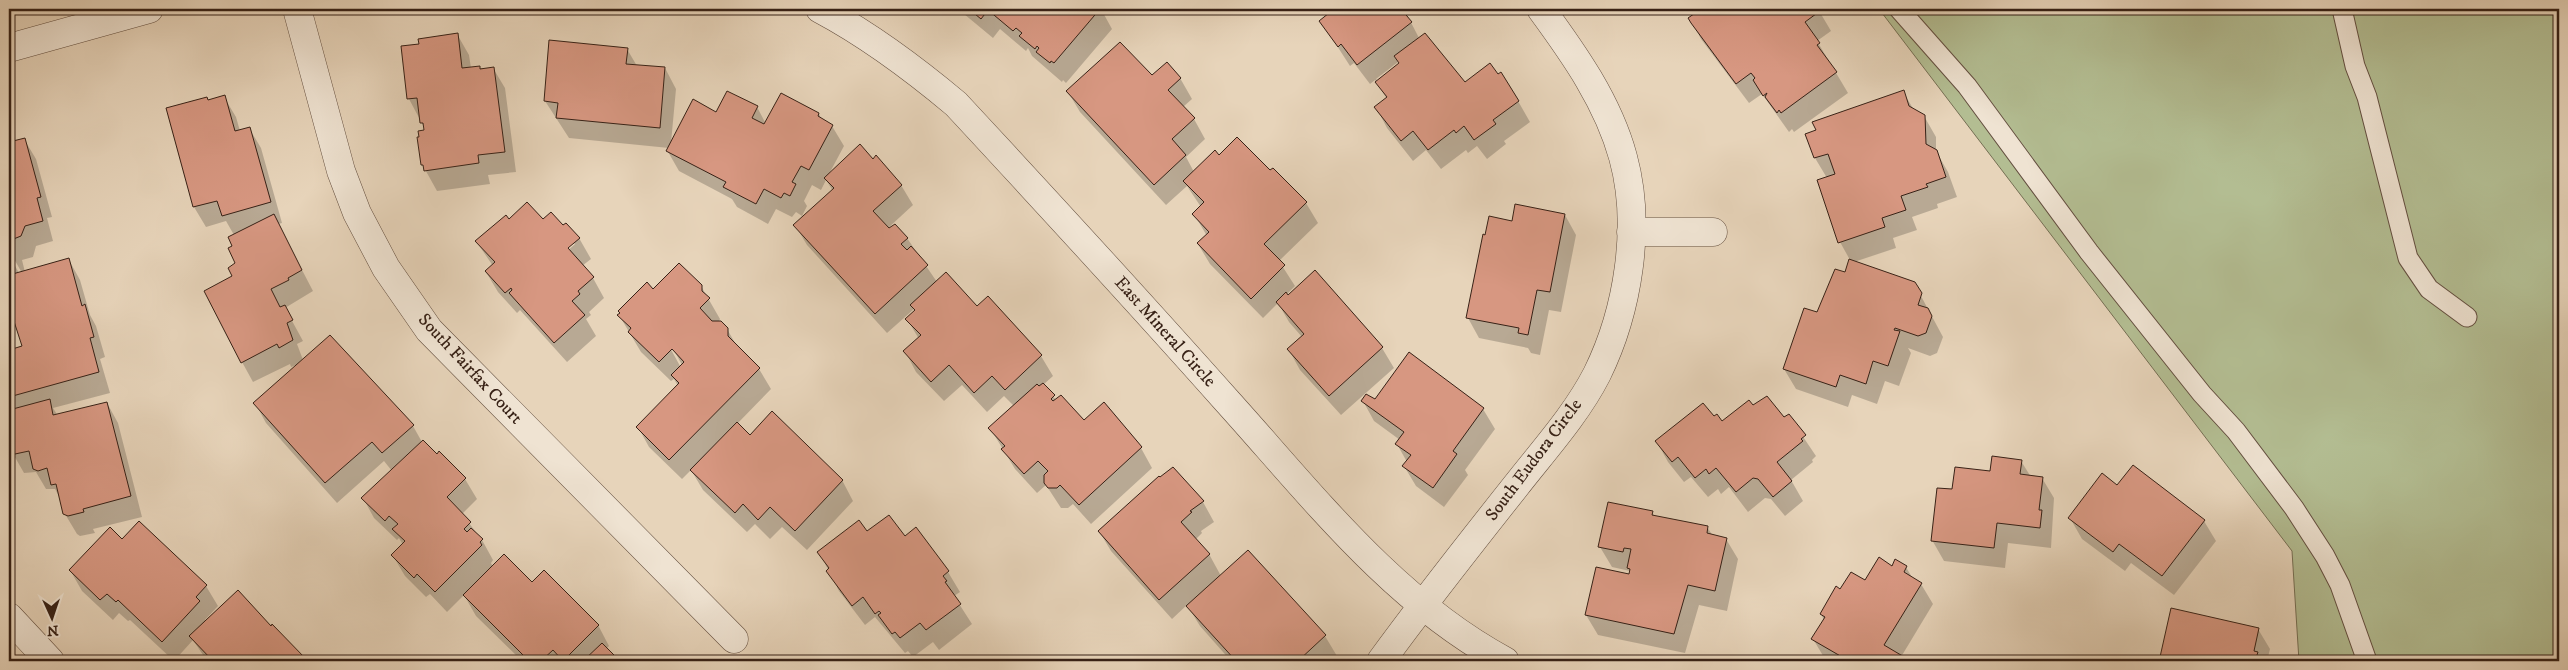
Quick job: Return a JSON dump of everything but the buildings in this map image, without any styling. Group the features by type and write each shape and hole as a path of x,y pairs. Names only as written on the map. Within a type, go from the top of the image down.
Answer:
{"street":[{"path":"9,48 149,9"},
{"name":"South Fairfax Court","path":"297,9 341,171 357,213 386,268 423,322 734,639"},
{"name":"East Mineral Circle","path":"820,9 855,27 908,64 956,104 1338,524 1422,605 1484,650 1505,661"},
{"name":"South Eudora Circle","path":"1381,661 1422,605 1564,424 1596,374 1616,326 1627,277 1631,232 1630,193 1623,156 1594,88 1566,42 1541,9"},
{"path":"1631,232 1713,232"},
{"path":"9,617 50,661"}],"lane":[{"path":"1899,9 1967,86 2089,252 2202,394 2236,431 2294,508 2325,556 2340,586 2367,661"},
{"path":"2342,9 2355,66 2367,97 2408,258 2429,289 2467,317"}],"green space":[{"path":"1879,9 2559,9 2559,661 2299,661 2292,551"}]}
